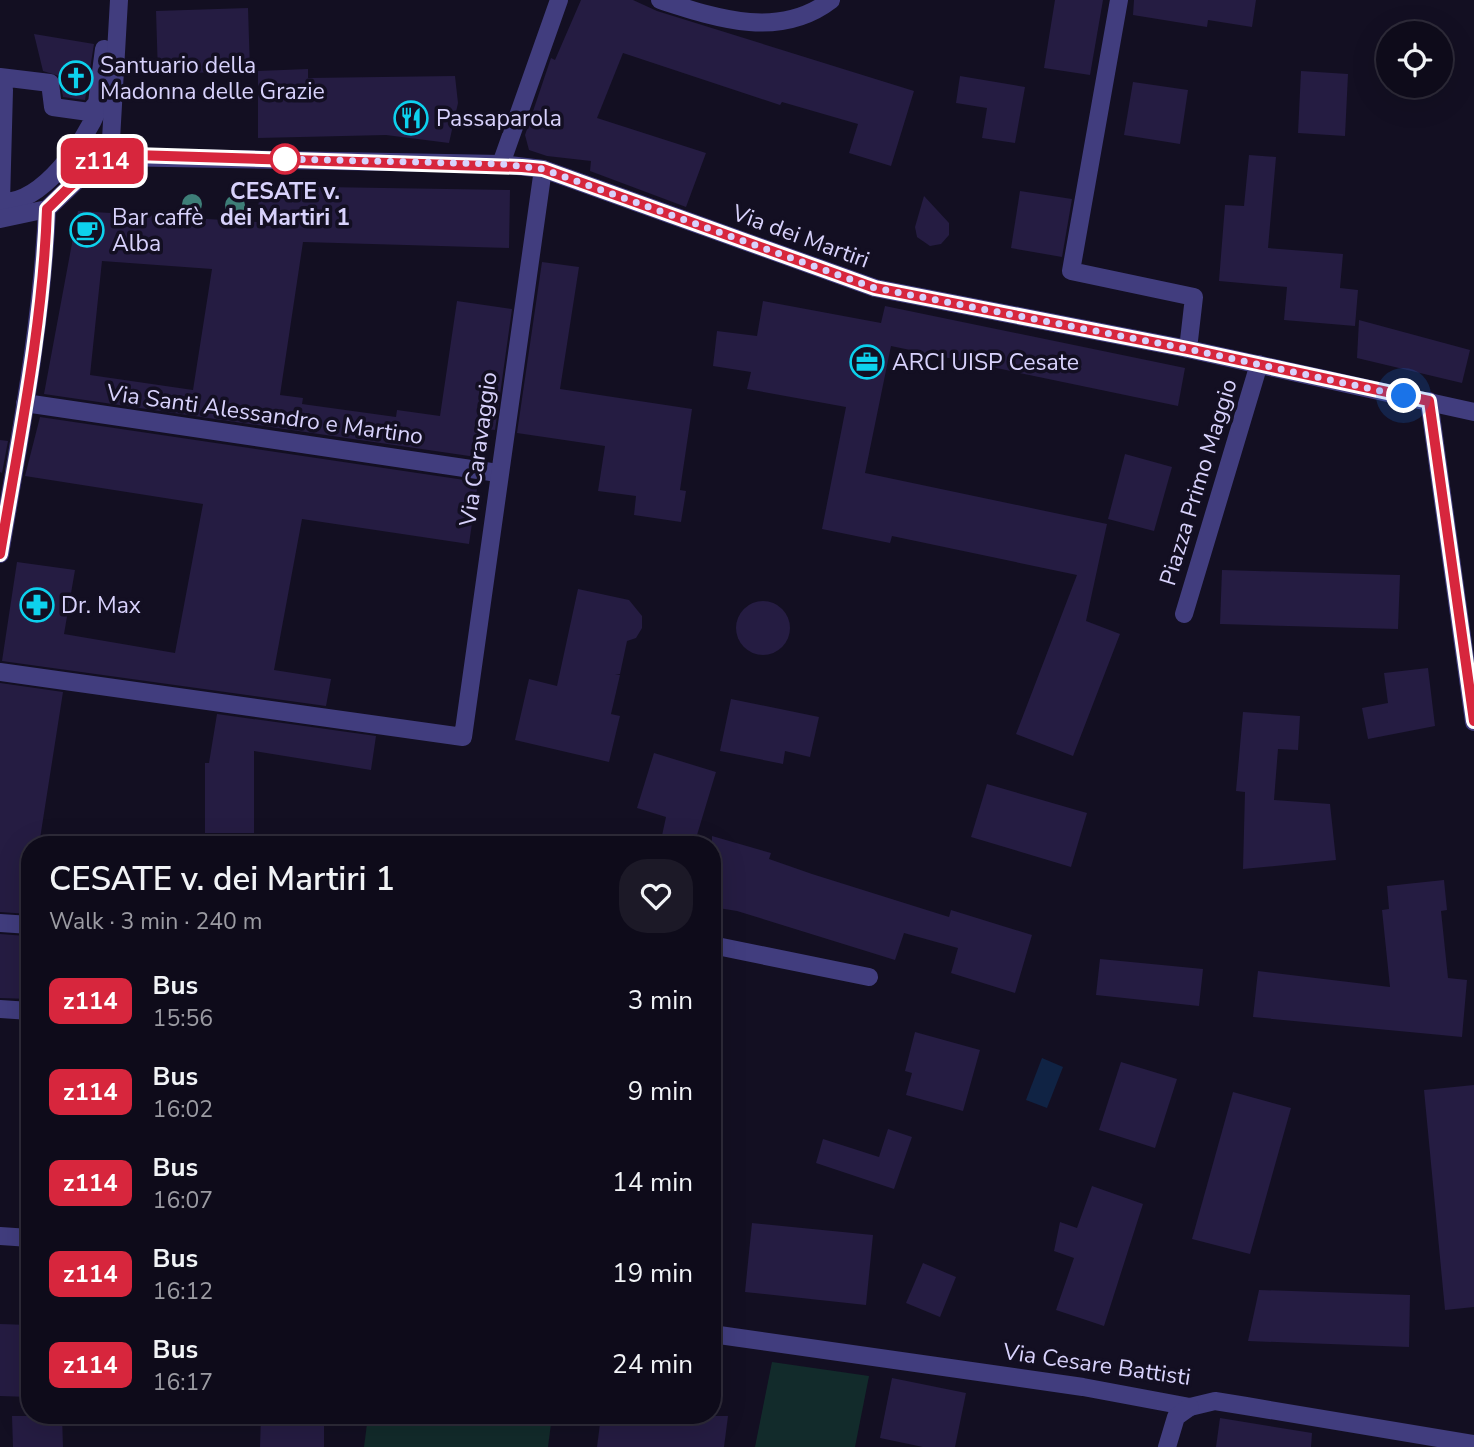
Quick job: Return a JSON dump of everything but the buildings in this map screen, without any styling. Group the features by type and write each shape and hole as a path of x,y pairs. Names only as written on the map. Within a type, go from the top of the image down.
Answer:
{"street":[{"path":"0,219 47,209 90,168 110,157 120,0"},
{"path":"501,164 559,0"},
{"path":"660,0 716,18 769,24 816,12 831,0"},
{"path":"1119,0 1071,271 1194,297 1188,349"},
{"path":"0,77 50,83 52,107 89,112 97,103 104,49 109,52 102,103 92,123 64,163 38,191 26,199 9,202 1,201 4,90 0,90"},
{"name":"Via dei Martiri","path":"110,157 501,164 543,169 875,288 1188,349 1474,412"},
{"name":"Via Caravaggio","path":"0,672 463,737 498,473 543,169"},
{"path":"0,554 25,403 45,253 47,209"},
{"name":"Piazza Primo Maggio","path":"1184,614 1259,364"},
{"path":"1429,401 1474,722"},
{"name":"Via Santi Alessandro e Martino","path":"25,403 498,473"},
{"path":"0,923 21,924"},
{"path":"721,947 869,977"},
{"path":"0,1009 21,1010"},
{"path":"0,1236 21,1237"},
{"name":"Via Cesare Battisti","path":"721,1335 1094,1388 1190,1407 1215,1401 1474,1444"},
{"path":"1167,1447 1176,1417 1190,1407"}],"green space":[{"path":"772,1362 869,1376 855,1447 755,1447"},
{"path":"367,1424 551,1424 548,1447 364,1447"}],"water":[{"path":"1042,1058 1063,1067 1047,1108 1026,1100"}],"bus line":[{"name":"z114","path":"0,554 28,378 45,253 47,209 90,168 110,157 134,155 501,164 543,169 875,288 1188,349 1429,401 1474,721"}],"place":[{"name":"Santuario della Madonna delle Grazie","path":"76,78"},
{"name":"Passaparola","path":"411,118"},
{"name":"CESATE v. dei Martiri 1","path":"285,159"},
{"name":"Bar caffè Alba","path":"87,230"},
{"name":"ARCI UISP Cesate","path":"867,362"},
{"name":"Dr. Max","path":"37,605"}],"route":[{"path":"285,159 281,159 501,164 543,169 875,288 1188,349 1404,396"}]}
